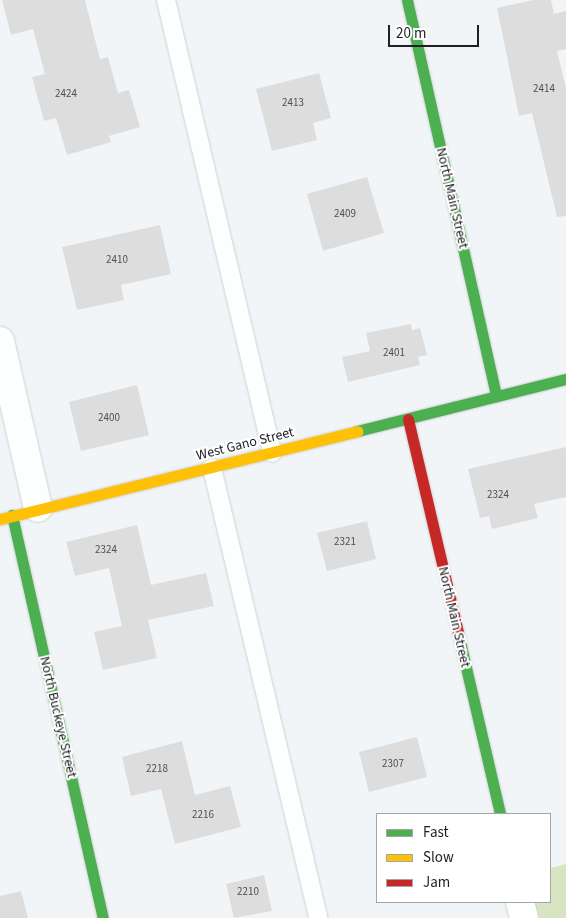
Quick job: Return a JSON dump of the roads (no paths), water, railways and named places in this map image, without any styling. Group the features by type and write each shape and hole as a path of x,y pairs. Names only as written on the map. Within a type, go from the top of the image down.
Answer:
{"street":[{"name":"North Main Street","path":"407,0 496,396"},
{"path":"0,341 38,508"},
{"name":"West Gano Street","path":"0,519 38,508 212,468 566,379"},
{"name":"North Main Street","path":"408,419 500,813"},
{"name":"North Buckeye Street","path":"12,515 103,918"},
{"path":"520,903 524,918"}],"lane":[{"path":"166,0 272,453"},
{"path":"212,468 318,918"}]}
